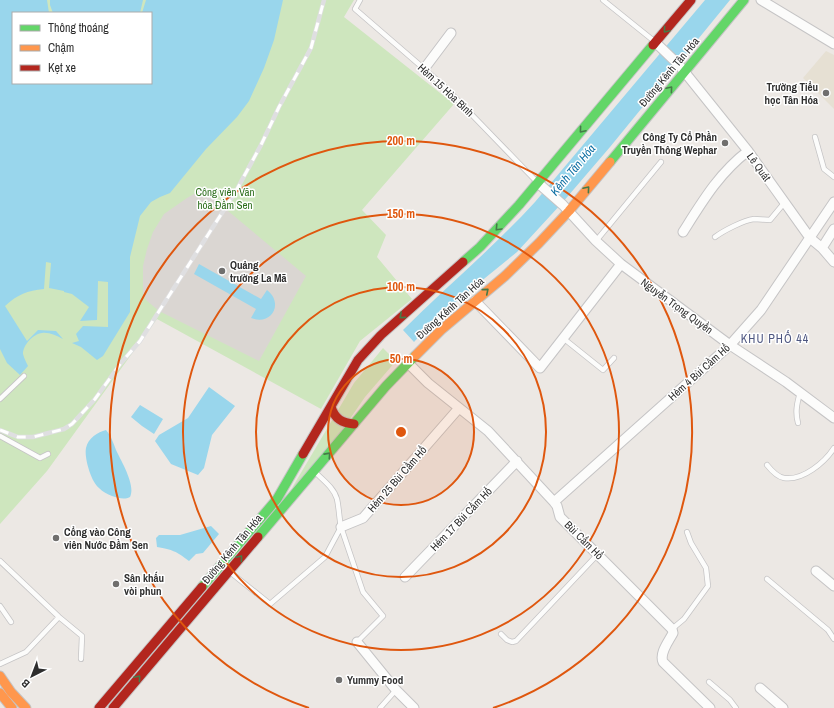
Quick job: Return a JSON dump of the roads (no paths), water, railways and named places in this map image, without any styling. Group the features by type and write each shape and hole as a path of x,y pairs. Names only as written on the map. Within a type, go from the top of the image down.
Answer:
{"street":[{"name":"Đường Kênh Tân Hóa","path":"99,708 277,499 358,360 381,335 480,247 541,186 658,45 691,0"},
{"name":"Đường Kênh Tân Hóa","path":"113,708 373,401 441,330 505,276 533,249 682,68 744,0"},
{"path":"761,0 834,44"},
{"path":"424,69 451,32"},
{"name":"Lê Quát","path":"658,45 682,68 748,151 810,238 822,248 834,262"},
{"path":"683,232 709,192 730,167 748,151"},
{"name":"Nguyễn Trọng Quyền","path":"541,186 566,208 596,241 621,264 730,345 834,418"},
{"name":"Hẻm 4 Bùi Cầm Hổ","path":"554,502 730,345 761,310 834,202"},
{"path":"822,248 834,229"},
{"path":"475,301 540,368 621,264"},
{"name":"Bùi Cẩm Hổ","path":"408,363 428,383 488,431 554,502 557,506 560,517 672,629"},
{"path":"330,407 336,419 340,423 354,424"},
{"name":"Hẻm 25 Bùi Cầm Hổ","path":"341,527 363,518 459,408"},
{"name":"Hẻm 17 Bùi Cẩm Hổ","path":"405,577 517,461"},
{"path":"816,571 834,586"},
{"path":"672,629 673,633 661,658 663,662 710,708"},
{"path":"357,642 396,690 414,708"},
{"path":"0,676 11,692 26,708"},
{"path":"760,688 783,708"},
{"path":"0,693 12,708"}],"lane":[{"name":"Hẻm 15 Hòa Bình","path":"360,0 355,9 444,86 541,186"},
{"path":"603,0 658,45"},
{"path":"815,137 824,169 834,177"},
{"path":"596,241 661,162"},
{"path":"715,237 723,231 743,222 754,219 770,220 785,202"},
{"path":"563,338 603,370 614,358"},
{"path":"0,398 24,376"},
{"path":"798,423 796,413 800,393"},
{"path":"0,436 40,458 48,454"},
{"path":"767,465 783,478 793,478 805,474 822,463 834,448"},
{"path":"314,471 334,491 337,499 341,527 363,592 383,616 357,642"},
{"path":"229,571 270,604 325,557 341,527"},
{"path":"672,629 684,619 708,586 706,568 691,543 687,532"},
{"path":"501,634 507,640 512,642 516,641 598,554"},
{"path":"0,561 59,617 82,636 81,659"},
{"path":"767,580 828,630 834,639"},
{"path":"0,606 11,622"},
{"path":"0,664 26,652 59,617"},
{"path":"709,682 730,700 736,708"},
{"path":"380,708 396,690"}],"water":[{"path":"0,0 47,0 49,12 12,12 12,84 152,84 152,12 142,12 146,0 283,0 274,40 264,68 249,101 237,117 206,149 170,193 151,202 140,216 130,257 130,312 103,356 97,360 81,347 72,343 79,341 76,334 83,326 108,327 108,282 98,281 97,320 80,321 89,307 72,294 49,288 51,263 46,262 44,289 23,294 5,306 27,341 38,330 56,331 63,339 53,334 45,333 35,335 23,351 23,356 28,366 20,375 7,363 0,349"},
{"path":"50,0 143,0 140,12 53,12"},
{"name":"Kênh Tân Hóa","path":"705,0 730,0 610,147 517,252 437,317 414,342 403,330 503,235 535,202"},
{"path":"199,264 261,299 267,290 275,301 273,312 265,319 258,320 251,318 256,309 194,274"},
{"path":"209,387 235,406 212,435 204,468 198,475 171,464 155,441 159,435 188,418"},
{"path":"140,405 163,419 154,434 131,417"},
{"path":"106,430 112,439 130,480 131,492 130,497 128,498 124,499 102,491 93,480 89,469 86,457 87,444 94,436"},
{"path":"211,526 219,534 203,553 196,554 189,561 174,551 157,547 156,538 159,535 180,535"}],"railway":[{"path":"0,430 18,437 33,437 64,429 72,424 95,399 121,363 140,341 236,191 261,145 279,107 311,48 324,0"}],"place":[{"name":"Trường Tiểu học Tân Hóa","path":"826,93"},
{"name":"Công Ty Cổ Phần Truyền Thông Wephar","path":"725,143"},
{"name":"Quảng trường La Mã","path":"222,271"},
{"name":"Cổng vào Công viên Nước Đầm Sen","path":"56,538"},
{"name":"Sân khấu vòi phun","path":"116,584"},
{"name":"Yummy Food","path":"339,680"}],"district":[{"name":"KHU PHỐ 44","path":"775,339"}],"park label":[{"name":"Công viên Văn hóa Đầm Sen","path":"225,198"}]}
